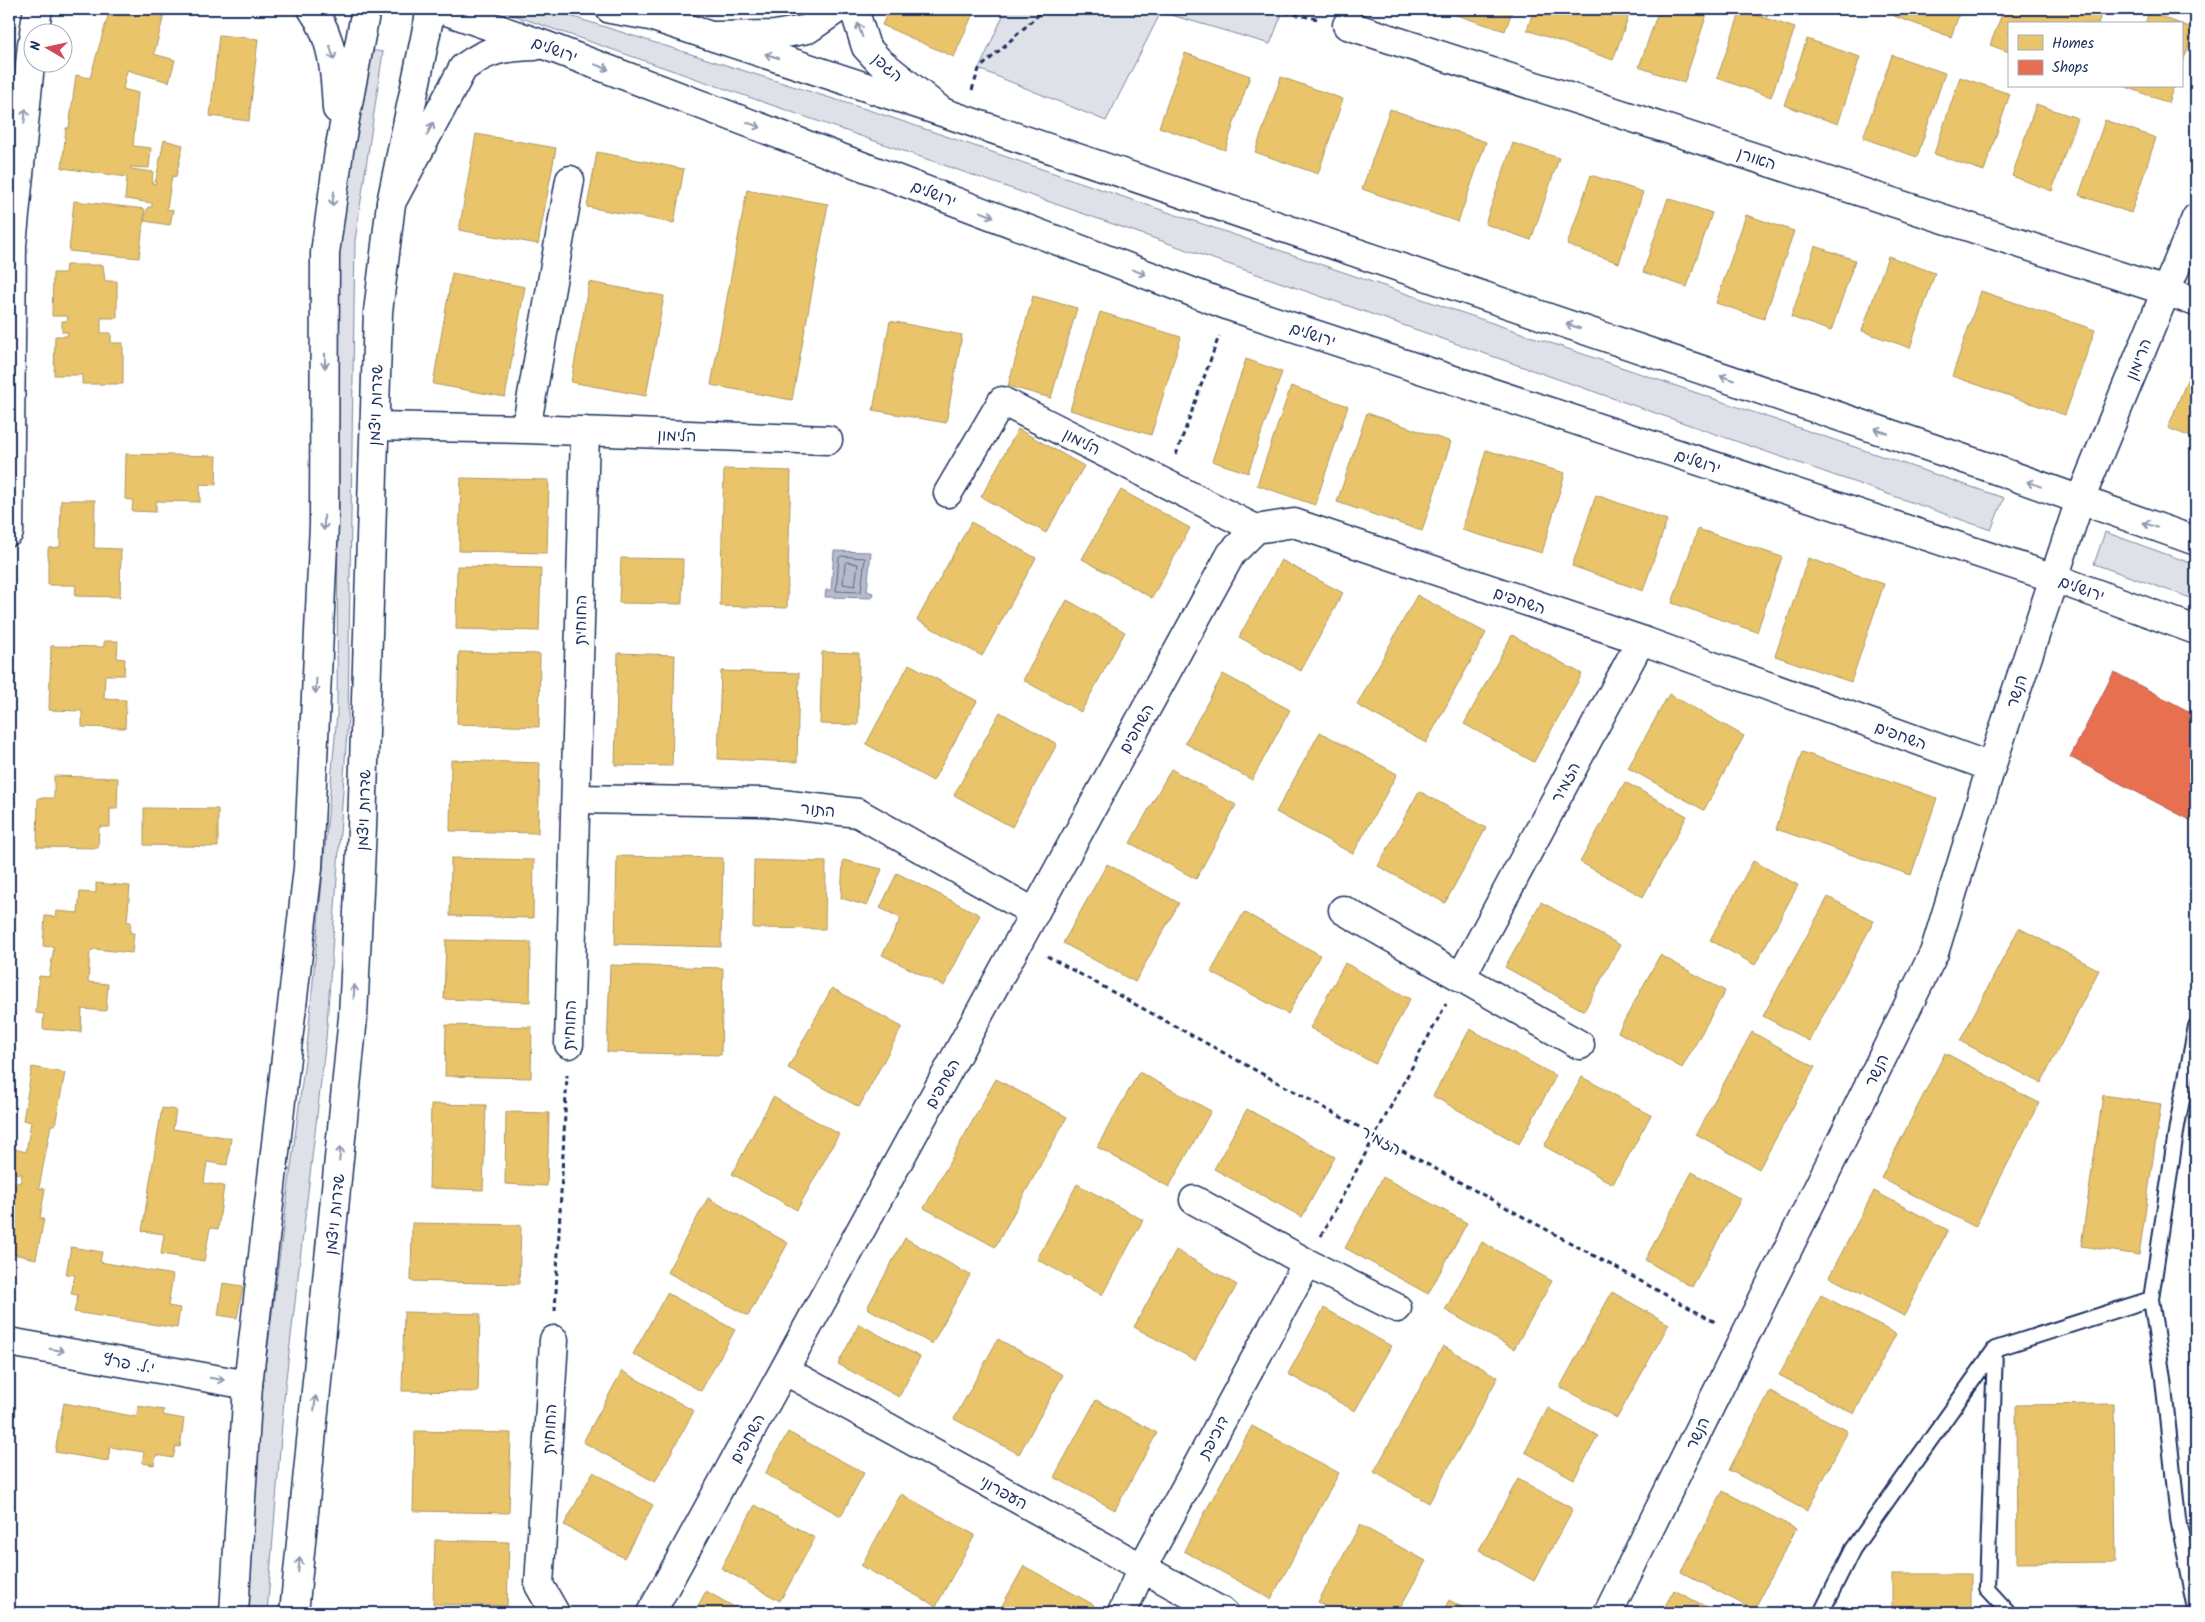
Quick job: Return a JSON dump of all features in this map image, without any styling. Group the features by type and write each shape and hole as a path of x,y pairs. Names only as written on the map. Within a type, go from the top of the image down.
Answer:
{"street":[{"path":"36,22 38,9"},
{"path":"312,9 322,22 334,58 339,151"},
{"path":"234,1613 248,1385 308,868 324,524 325,253 339,151 366,9"},
{"name":"שדרות ויצמן","path":"294,1613 353,1017 362,828 378,312 391,203 431,9"},
{"name":"ירושלים","path":"441,9 547,46 1229,306 2054,578 2196,630"},
{"path":"610,9 645,12 2080,500 2196,542"},
{"path":"711,36 776,35 808,29 837,9"},
{"name":"הגפן","path":"854,9 866,47 878,61 942,112"},
{"name":"האורן","path":"1348,25 2196,302"},
{"path":"391,203 462,68 482,54 500,49 547,46"},
{"path":"9,102 22,69"},
{"path":"9,532 10,244 29,72"},
{"path":"526,429 570,180"},
{"name":"הרימון","path":"2080,500 2196,218"},
{"name":"הלימון","path":"948,493 1002,401 1256,529"},
{"name":"הלימון","path":"374,426 526,429 828,440"},
{"name":"החוחית","path":"569,1044 585,431"},
{"name":"הנשר","path":"1608,1613 1934,954 1990,767 2080,500"},
{"name":"השחפים","path":"651,1613 1232,554 1256,529 1294,523 1641,640 1990,767"},
{"name":"הזמיר","path":"1461,977 1641,640"},
{"name":"התור","path":"576,799 764,802 858,813 1035,913"},
{"path":"1343,910 1580,1045"},
{"path":"1194,1200 1307,1263 1397,1308"},
{"name":"דוכיפת","path":"1122,1613 1142,1568 1307,1263"},
{"name":"החוחית","path":"554,1340 539,1585 555,1613"},
{"name":"י.ל. פרץ","path":"9,1342 248,1385"},
{"name":"העפרוני","path":"784,1370 1224,1613"}],"lane":[{"path":"2196,1026 2177,1126 2151,1299 2163,1379 2178,1519 2196,1608"},
{"path":"1821,1613 1853,1549 1995,1349 2151,1299"},
{"path":"1995,1349 1987,1589 2009,1613"}],"path":[{"path":"979,69 1046,9"},
{"path":"1268,9 1348,25"},
{"path":"1166,484 1229,306"},
{"name":"הזמיר","path":"1019,941 1744,1338"},
{"path":"1307,1263 1461,977"},
{"name":"החוחית","path":"554,1340 569,1044"}],"shaded area":[{"path":"496,9 548,9 878,113 2004,498 1991,530"},
{"path":"1006,9 1284,9 1270,44 1161,12 1106,121 979,69"},
{"path":"370,50 383,52 355,241 348,717 326,1039 285,1387 267,1613 244,1613 263,1383 308,1037 337,714 339,225"},
{"path":"2105,532 2196,565 2196,600 2094,564"}],"water":[{"path":"834,551 871,552 867,591 873,593 872,598 825,597 826,590 831,590"}],"building: Homes":[{"path":"110,9 142,9 164,15 154,54 175,60 169,82 127,70 123,89 138,93 133,146 151,148 149,168 131,167 131,169 153,172 152,183 155,184 164,140 183,145 176,177 172,176 167,209 173,210 170,225 144,221 148,207 152,207 152,203 125,199 127,177 62,168 66,128 69,128 76,75 90,78"},
{"path":"889,9 975,9 954,57 882,25"},
{"path":"1438,9 1513,9 1505,31"},
{"path":"1534,9 1631,9 1613,60 1527,30"},
{"path":"1659,9 1701,9 1708,11 1684,83 1639,67"},
{"path":"1896,9 1961,9 1951,37 1894,16"},
{"path":"2004,9 2096,9 2102,11 2099,22 2008,22 2008,52 1990,45"},
{"path":"1741,10 1795,28 1771,97 1717,78"},
{"path":"2149,12 2176,22 2146,22"},
{"path":"2182,24 2195,29 2182,64"},
{"path":"219,35 258,39 249,121 210,116"},
{"path":"1807,39 1860,57 1838,124 1784,105"},
{"path":"1185,53 1250,76 1225,150 1159,127"},
{"path":"1892,55 1945,73 1917,157 1863,138"},
{"path":"1281,77 1343,99 1318,174 1255,152"},
{"path":"1960,77 2010,94 1984,171 1934,154"},
{"path":"2129,88 2173,88 2168,103"},
{"path":"2036,104 2077,118 2052,191 2012,176"},
{"path":"1390,109 1486,142 1458,222 1362,189"},
{"path":"2105,120 2156,138 2131,213 2079,195"},
{"path":"476,134 556,148 538,244 459,230"},
{"path":"1513,143 1559,158 1531,240 1485,224"},
{"path":"597,152 684,169 674,223 587,207"},
{"path":"1591,175 1643,192 1619,263 1567,245"},
{"path":"747,190 828,204 792,400 711,385"},
{"path":"1668,198 1712,213 1687,287 1643,272"},
{"path":"74,201 145,209 139,258 69,251"},
{"path":"1746,215 1794,231 1764,319 1716,303"},
{"path":"1815,246 1855,260 1831,331 1791,317"},
{"path":"1888,256 1935,273 1910,348 1862,331"},
{"path":"66,265 103,265 105,281 117,281 117,318 101,318 101,333 111,333 111,343 123,343 123,384 82,384 82,375 54,375 55,336 67,336 68,332 62,332 62,321 67,321 68,316 52,316 53,273 65,273"},
{"path":"452,273 525,287 505,397 433,384"},
{"path":"589,282 664,296 646,396 571,382"},
{"path":"1981,291 2095,330 2065,415 1952,376"},
{"path":"1033,296 1077,308 1051,398 1008,386"},
{"path":"1100,312 1181,337 1151,435 1070,410"},
{"path":"890,321 962,335 946,423 873,410"},
{"path":"2196,357 2196,439 2168,428"},
{"path":"1246,359 1282,372 1248,473 1212,461"},
{"path":"1291,386 1348,406 1315,505 1257,485"},
{"path":"1367,413 1451,442 1422,531 1337,502"},
{"path":"1018,429 1084,466 1046,533 981,497"},
{"path":"1486,450 1565,473 1542,553 1462,530"},
{"path":"126,454 217,456 216,485 200,484 200,502 156,501 156,512 132,511 133,500 125,499"},
{"path":"724,469 791,471 787,608 720,606"},
{"path":"461,478 549,480 547,553 459,551"},
{"path":"1121,490 1190,528 1152,598 1082,559"},
{"path":"1596,495 1667,520 1643,591 1572,566"},
{"path":"61,500 95,500 94,548 121,549 120,597 75,596 76,585 48,585 48,548 60,547"},
{"path":"971,522 1036,558 982,656 917,620"},
{"path":"1698,529 1782,557 1757,632 1672,603"},
{"path":"621,558 683,559 682,604 619,603"},
{"path":"1808,558 1884,584 1851,682 1775,656"},
{"path":"1281,560 1343,593 1301,671 1239,637"},
{"path":"457,566 541,568 539,631 456,629"},
{"path":"1417,595 1486,633 1426,743 1357,705"},
{"path":"1067,600 1125,632 1081,712 1023,680"},
{"path":"1512,635 1582,674 1534,762 1464,724"},
{"path":"104,641 118,641 117,658 125,659 124,675 105,675 104,699 126,700 125,728 82,727 82,711 49,710 51,646 104,647"},
{"path":"459,652 540,654 539,727 457,724"},
{"path":"822,652 859,653 858,725 820,724"},
{"path":"618,653 675,655 672,766 615,765"},
{"path":"909,664 977,701 933,781 866,744"},
{"path":"721,671 799,673 797,762 718,759"},
{"path":"1223,674 1290,710 1252,780 1185,743"},
{"path":"1669,694 1744,736 1704,810 1628,768"},
{"path":"1000,712 1057,744 1012,827 954,795"},
{"path":"1320,732 1397,774 1353,854 1276,812"},
{"path":"1802,752 1937,798 1911,875 1776,829"},
{"path":"451,760 540,763 538,833 450,831"},
{"path":"1171,769 1236,805 1196,879 1130,843"},
{"path":"54,776 118,778 117,809 110,809 110,827 99,827 98,848 37,847 38,798 54,798"},
{"path":"1625,782 1687,816 1643,897 1580,862"},
{"path":"1419,791 1486,828 1445,903 1378,866"},
{"path":"144,808 218,809 218,847 144,845"},
{"path":"617,856 723,858 721,947 615,944"},
{"path":"451,858 534,860 533,918 450,916"},
{"path":"754,860 826,862 825,929 753,928"},
{"path":"843,860 882,869 867,906 841,898"},
{"path":"1753,861 1798,885 1755,965 1710,940"},
{"path":"1107,864 1179,903 1135,982 1063,943"},
{"path":"897,873 980,915 944,986 882,955 901,918 880,908"},
{"path":"96,883 130,886 127,922 131,922 130,933 134,933 132,953 95,949 90,951 88,982 108,984 106,1011 82,1009 81,1032 43,1029 44,1014 36,1013 39,976 49,977 54,947 43,946 45,916 56,917 57,911 78,913 80,892 96,893"},
{"path":"1828,897 1874,921 1809,1041 1763,1016"},
{"path":"1541,902 1620,945 1584,1011 1505,967"},
{"path":"1244,912 1320,955 1288,1014 1211,972"},
{"path":"2019,928 2099,970 2041,1083 1960,1041"},
{"path":"446,940 531,942 530,1002 444,999"},
{"path":"1660,955 1725,991 1682,1068 1618,1032"},
{"path":"1345,963 1410,999 1375,1064 1310,1028"},
{"path":"610,965 723,968 721,1055 607,1052"},
{"path":"832,988 902,1027 859,1107 788,1068"},
{"path":"446,1025 532,1027 531,1078 445,1076"},
{"path":"1470,1029 1556,1076 1519,1144 1433,1096"},
{"path":"1752,1032 1815,1067 1759,1169 1696,1134"},
{"path":"1945,1053 2039,1103 1975,1227 1881,1178"},
{"path":"32,1067 65,1073 55,1125 51,1125 39,1188 45,1189 40,1218 44,1219 36,1259 9,1253 9,1181 20,1183 22,1174 9,1172 9,1163 11,1148 26,1152 31,1122 23,1120"},
{"path":"1139,1072 1211,1111 1169,1187 1097,1147"},
{"path":"1582,1077 1651,1115 1613,1184 1544,1146"},
{"path":"996,1079 1067,1117 995,1247 924,1208"},
{"path":"2103,1095 2161,1104 2139,1255 2081,1246"},
{"path":"773,1097 839,1134 797,1210 732,1174"},
{"path":"431,1104 486,1105 483,1190 429,1188"},
{"path":"162,1108 176,1110 173,1129 231,1138 227,1165 207,1162 204,1183 224,1186 218,1229 210,1228 204,1261 161,1254 164,1234 142,1231"},
{"path":"1247,1109 1335,1157 1302,1217 1214,1169"},
{"path":"506,1112 549,1113 547,1186 505,1184"},
{"path":"1692,1172 1741,1199 1692,1287 1645,1260"},
{"path":"1383,1177 1467,1223 1428,1294 1345,1248"},
{"path":"1077,1184 1143,1220 1102,1295 1037,1259"},
{"path":"1874,1191 1948,1230 1904,1316 1829,1277"},
{"path":"708,1198 788,1243 748,1316 667,1272"},
{"path":"412,1223 521,1225 519,1284 411,1281"},
{"path":"905,1238 970,1275 932,1344 867,1308"},
{"path":"1482,1242 1552,1281 1514,1349 1445,1310"},
{"path":"71,1247 102,1252 100,1262 173,1275 168,1306 180,1308 177,1328 74,1312 78,1295 71,1294 75,1275 66,1274"},
{"path":"1176,1250 1237,1285 1195,1360 1134,1327"},
{"path":"223,1283 243,1286 237,1318 218,1315"},
{"path":"1612,1292 1669,1324 1617,1418 1560,1387"},
{"path":"667,1293 735,1330 701,1391 633,1354"},
{"path":"1821,1295 1896,1334 1854,1414 1779,1375"},
{"path":"1324,1308 1391,1346 1355,1411 1288,1374"},
{"path":"404,1312 480,1314 478,1392 402,1391"},
{"path":"859,1324 920,1357 899,1397 838,1364"},
{"path":"998,1339 1063,1375 1019,1454 954,1419"},
{"path":"1443,1346 1498,1377 1429,1503 1374,1472"},
{"path":"622,1371 694,1411 655,1482 583,1442"},
{"path":"1770,1391 1848,1431 1807,1511 1729,1470"},
{"path":"1096,1400 1157,1433 1115,1510 1054,1477"},
{"path":"64,1403 137,1417 138,1406 164,1410 163,1415 184,1419 180,1447 176,1446 173,1458 156,1455 154,1465 142,1463 144,1452 110,1447 108,1461 55,1452"},
{"path":"2114,1404 2116,1562 2017,1563 2016,1405"},
{"path":"1548,1408 1598,1436 1574,1479 1525,1452"},
{"path":"1252,1426 1339,1473 1271,1599 1184,1551"},
{"path":"415,1431 511,1433 509,1513 413,1511"},
{"path":"788,1432 864,1473 841,1516 765,1474"},
{"path":"593,1472 653,1505 624,1558 564,1525"},
{"path":"1518,1479 1573,1509 1534,1581 1479,1550"},
{"path":"1723,1491 1796,1529 1754,1610 1681,1572"},
{"path":"901,1494 975,1535 936,1606 861,1566"},
{"path":"755,1505 815,1538 780,1601 721,1568"},
{"path":"1360,1525 1426,1561 1397,1613 1339,1613 1318,1602"},
{"path":"435,1540 509,1542 507,1606 433,1604"},
{"path":"1024,1566 1094,1605 1090,1613 998,1613"},
{"path":"1892,1574 1971,1574 1971,1613 1892,1613"},
{"path":"1674,1590 1718,1613 1661,1613"},
{"path":"706,1591 745,1613 694,1613"},
{"path":"1449,1600 1472,1613 1442,1613"}],"building: Shops":[{"path":"2114,672 2196,715 2196,807 2190,820 2070,757"}]}
